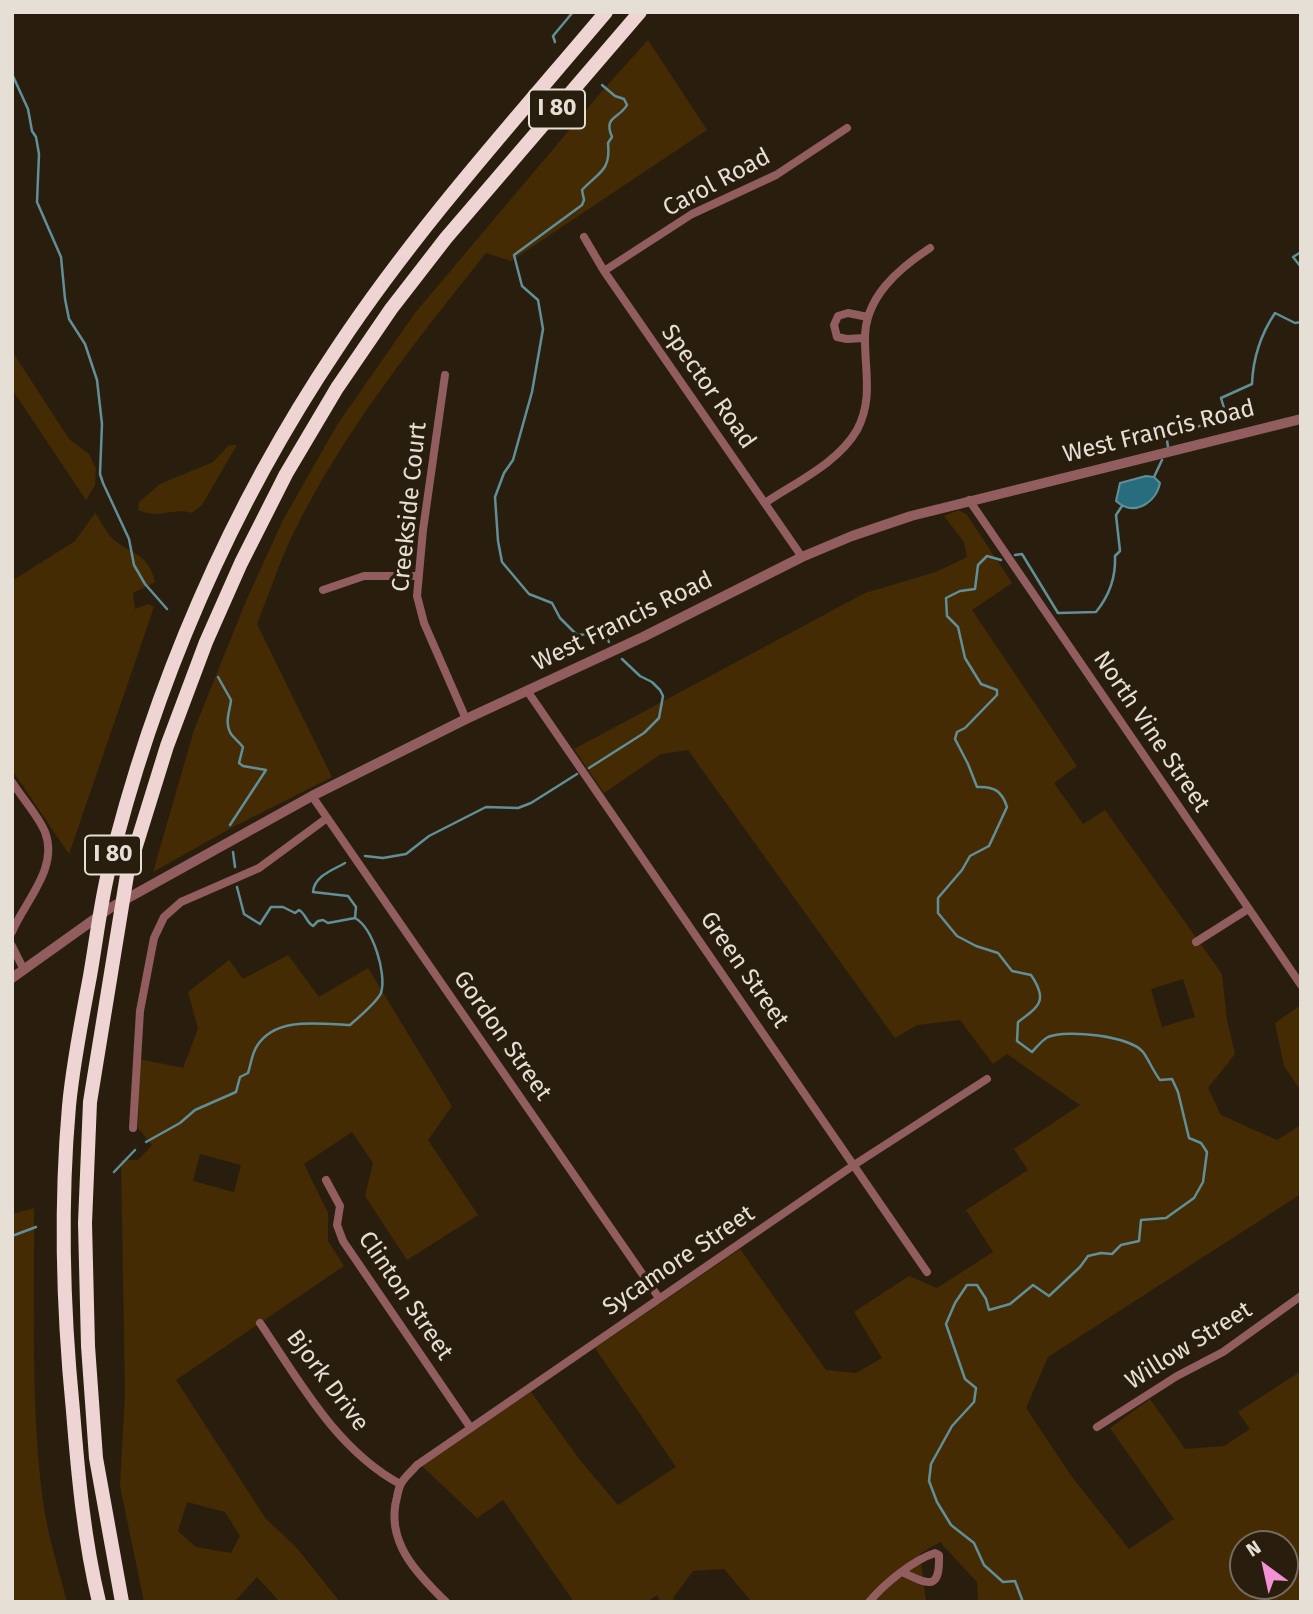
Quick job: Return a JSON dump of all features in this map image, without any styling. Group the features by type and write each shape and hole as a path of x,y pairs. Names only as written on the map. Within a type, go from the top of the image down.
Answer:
{"highway":[{"name":"I 80","path":"99,1602 77,1463 67,1351 63,1226 69,1104 108,874 146,741 193,615 215,565 259,478 312,388 360,315 419,237 606,12"},
{"name":"I 80","path":"122,1602 96,1458 85,1223 90,1102 127,875 167,746 209,633 241,563 281,485 337,388 391,309 446,238 640,12"}],"street":[{"name":"Carol Road","path":"604,271 692,214 776,175 847,128"},
{"name":"Spector Road","path":"584,237 604,271 802,557"},
{"path":"765,503 839,454 856,430 866,407 868,388 864,338 868,317 875,300 888,282 930,248"},
{"path":"864,338 837,337 834,325 838,316 848,313 868,317"},
{"name":"Creekside Court","path":"445,374 417,576 417,596 423,621 466,719"},
{"name":"West Francis Road","path":"12,978 110,908 312,796 466,719 643,638 802,557 887,524 970,500 1301,419"},
{"name":"North Vine Street","path":"970,500 1301,985"},
{"path":"323,590 364,576 417,576"},
{"name":"Green Street","path":"528,692 927,1272"},
{"path":"12,782 45,832 48,859 41,878 12,932"},
{"name":"Gordon Street","path":"312,796 659,1298"},
{"path":"134,1128 140,1011 154,938 164,917 181,902 259,867 327,818"},
{"path":"1196,942 1248,909"},
{"path":"12,946 24,970"},
{"name":"Sycamore Street","path":"400,1484 417,1465 470,1427 854,1165 987,1079"},
{"name":"Clinton Street","path":"326,1180 340,1206 337,1225 344,1241 470,1427"},
{"name":"Willow Street","path":"1097,1427 1177,1376 1223,1352 1301,1296"},
{"name":"Bjork Drive","path":"260,1324 334,1429 380,1473 400,1484"},
{"path":"400,1484 393,1516 394,1531 404,1553 446,1602"},
{"path":"869,1602 886,1583 902,1572 930,1555 939,1555 940,1571 938,1579 933,1582 924,1583 902,1572"}],"shaded area":[{"path":"648,40 707,130 511,261 486,253 407,354 357,424 313,496 283,556 257,624 332,777 233,827 153,872 194,730 246,601 283,520 337,425 415,313"},
{"path":"12,351 69,439 89,454 96,469 95,485 86,500 12,389"},
{"path":"229,445 237,445 202,505 192,513 178,511 153,514 138,510 139,502 160,484 213,462"},
{"path":"959,510 967,515 1012,583 972,610 1077,766 1054,783 1083,824 1105,810 1222,974 1227,1020 1235,1054 1208,1088 1221,1115 1277,1140 1301,1125 1301,1194 1048,1357 1026,1408 1072,1477 1129,1549 1174,1519 1110,1428 1150,1399 1185,1449 1224,1446 1250,1429 1238,1412 1301,1371 1301,1602 978,1602 977,1582 940,1542 920,1554 926,1602 752,1602 724,1569 693,1571 673,1598 675,1602 661,1602 657,1595 647,1602 574,1602 503,1500 477,1518 422,1466 531,1392 579,1459 618,1505 676,1467 595,1348 740,1249 826,1370 856,1373 882,1358 854,1312 909,1276 937,1288 993,1252 966,1210 1028,1170 1014,1149 1080,1105 1007,1054 993,1064 960,1020 917,1025 895,1038 688,750 661,754 604,793 574,749 865,593 936,572 967,557 964,542 944,516","holes":["1183,979 1195,1017 1162,1027 1151,989"]},
{"path":"95,513 114,540 148,565 155,582 133,593 135,609 148,604 154,607 69,854 12,770 12,583 75,541"},
{"path":"288,955 319,997 368,968 452,1106 428,1140 478,1215 407,1260 365,1196 373,1163 352,1132 304,1164 328,1213 328,1241 344,1266 176,1380 266,1519 296,1547 340,1602 280,1602 257,1577 234,1602 144,1602 120,1486 125,1394 121,1160 138,1160 152,1145 138,1128 140,1059 183,1068 198,1029 188,992 229,960 243,979","holes":["200,1154 241,1165 234,1192 193,1181","187,1502 225,1512 240,1536 231,1553 196,1547 178,1531"]},
{"path":"1301,1005 1301,1091 1284,1066 1275,1023"},
{"path":"34,1208 34,1358 40,1472 46,1520 67,1602 12,1602 12,1214"}],"water":[{"path":"1146,476 1154,477 1160,483 1149,502 1137,508 1130,508 1116,501 1120,483"}],"waterway":[{"path":"555,42 553,36 573,12"},
{"path":"12,74 28,109 32,131 36,137 39,154 37,202 61,257 69,319 85,344 97,380 102,424 100,474 129,539 134,565 145,584 167,609"},
{"path":"602,85 615,96 624,99 627,105 609,125 612,137 608,143 606,165 582,190 582,205 514,255 522,286 538,300 543,329 532,392 513,460 504,473 495,497 502,562 529,594 552,603 560,618 577,635 604,633 609,642"},
{"path":"1301,252 1293,257 1301,267"},
{"path":"1168,447 1166,434 1179,415 1189,428 1204,424 1214,419 1224,408 1221,398 1252,384 1259,347 1275,313 1295,323 1301,322"},
{"path":"1154,477 1162,460"},
{"path":"1015,555 1022,554 1058,613 1096,612 1111,586 1115,556 1120,551 1116,515 1122,506"},
{"path":"1001,560 987,556 978,565 975,589 960,591 946,598 947,616 958,627 965,658 981,684 997,690 997,695 965,728 957,732 955,739 977,787 988,787 996,791 1003,797 1007,807 989,846 970,856 962,870 938,898 938,913 957,936 998,953 1012,971 1031,975 1039,991 1039,1002 1018,1022 1017,1041 1032,1052 1048,1037 1069,1034 1112,1038 1136,1046 1143,1052 1160,1080 1172,1079 1178,1092 1189,1138 1201,1143 1207,1152 1203,1182 1194,1198 1166,1218 1141,1220 1139,1241 1121,1245 1112,1254 1088,1256 1049,1296 1033,1285 1010,1304 989,1310 977,1285 967,1285 946,1324 965,1379 976,1388 974,1402 952,1426 931,1464 929,1481 937,1502 951,1525 974,1543 984,1565 1003,1582 1015,1581 1023,1602"},
{"path":"589,768 644,733 659,718 663,696 660,690 622,659"},
{"path":"218,677 231,700 229,730 243,747 239,763 266,770 230,825"},
{"path":"365,856 383,858 406,854 429,836 486,807 518,808 531,803 577,774"},
{"path":"233,852 235,867"},
{"path":"345,863 320,878 313,892 348,896 356,907 355,918"},
{"path":"237,887 244,914 260,924 271,907 283,907 295,913 299,910 313,926 323,920 328,923 355,918"},
{"path":"146,1142 180,1123 195,1110 236,1092 240,1077 248,1073 257,1046 265,1036 275,1030 299,1024 350,1025 372,1005 381,993 380,964 368,931 355,918"},
{"path":"114,1172 135,1150"},
{"path":"12,1236 36,1227"}]}
